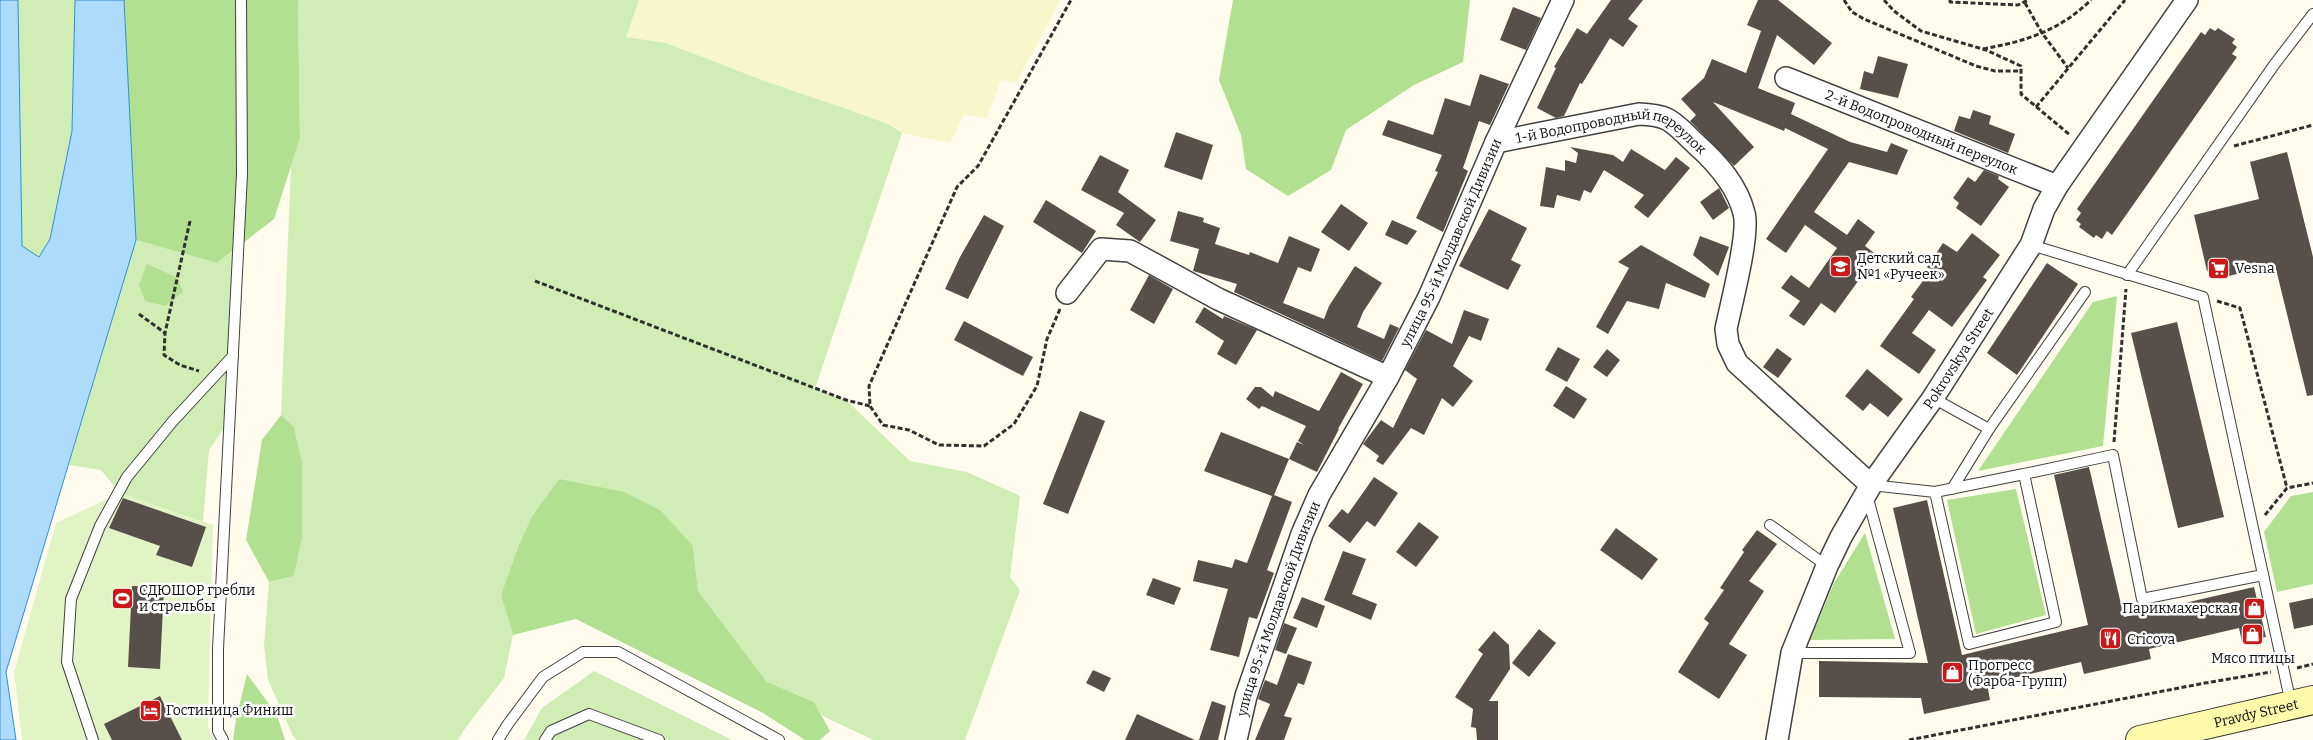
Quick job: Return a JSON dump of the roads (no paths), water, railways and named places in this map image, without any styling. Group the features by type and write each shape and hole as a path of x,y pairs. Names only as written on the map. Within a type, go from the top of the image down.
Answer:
{"main road":[{"name":"Pravdy Street","path":"2140,740 2302,703"}],"street":[{"name":"улица 95-й Молдавской Дивизии","path":"1236,740 1246,696 1302,534 1319,495 1388,378 1429,297 1496,142 1563,0"},
{"name":"Pokrovskya Street","path":"1777,740 1792,653 1827,566 1869,489 1933,398 2031,245 2044,209 2057,186 2187,0"},
{"name":"2-й Водопроводный переулок","path":"1786,78 2057,186"},
{"name":"1-й Водопроводный переулок","path":"1496,142 1639,114 1660,114 1670,119 1714,161 1734,189 1744,214 1745,234 1726,330 1728,344 1737,363 1869,489"},
{"path":"1067,293 1101,249 1130,251 1218,299 1388,378"}],"lane":[{"path":"223,740 218,731 218,649 242,174 241,0"},
{"path":"2127,275 2274,65 2313,14"},
{"path":"2031,245 2203,297 2284,670 2302,703"},
{"path":"1952,488 1989,429 2086,292"},
{"path":"93,740 67,662 71,598 100,526 127,477 173,421 233,356"},
{"path":"1933,398 1989,429"},
{"path":"1792,653 1910,653 1869,489 1935,492 2113,455 2142,599 2263,575"},
{"path":"1935,492 1968,644 2056,622 2024,474"},
{"path":"1770,525 1827,566"},
{"path":"498,740 543,677 583,652 618,652 779,740"},
{"path":"545,740 551,731 589,714 659,740"}],"water":[{"path":"0,0 18,0 22,246 39,257 50,239 72,131 75,0 124,0 136,240 6,672 16,740 0,740"}],"place":[{"name":"Детский сад №1 «Ручеек»","path":"1841,266"},
{"name":"Vesna","path":"2219,268"},
{"name":"СДЮШОР гребли и стрельбы","path":"123,598"},
{"name":"Парикмахерская","path":"2254,608"},
{"name":"Мясо птицы","path":"2253,635"},
{"name":"Cricova","path":"2111,639"},
{"name":"Прогресс (Фарба-Групп)","path":"1952,673"},
{"name":"Гостиница Финиш","path":"150,710"}]}
